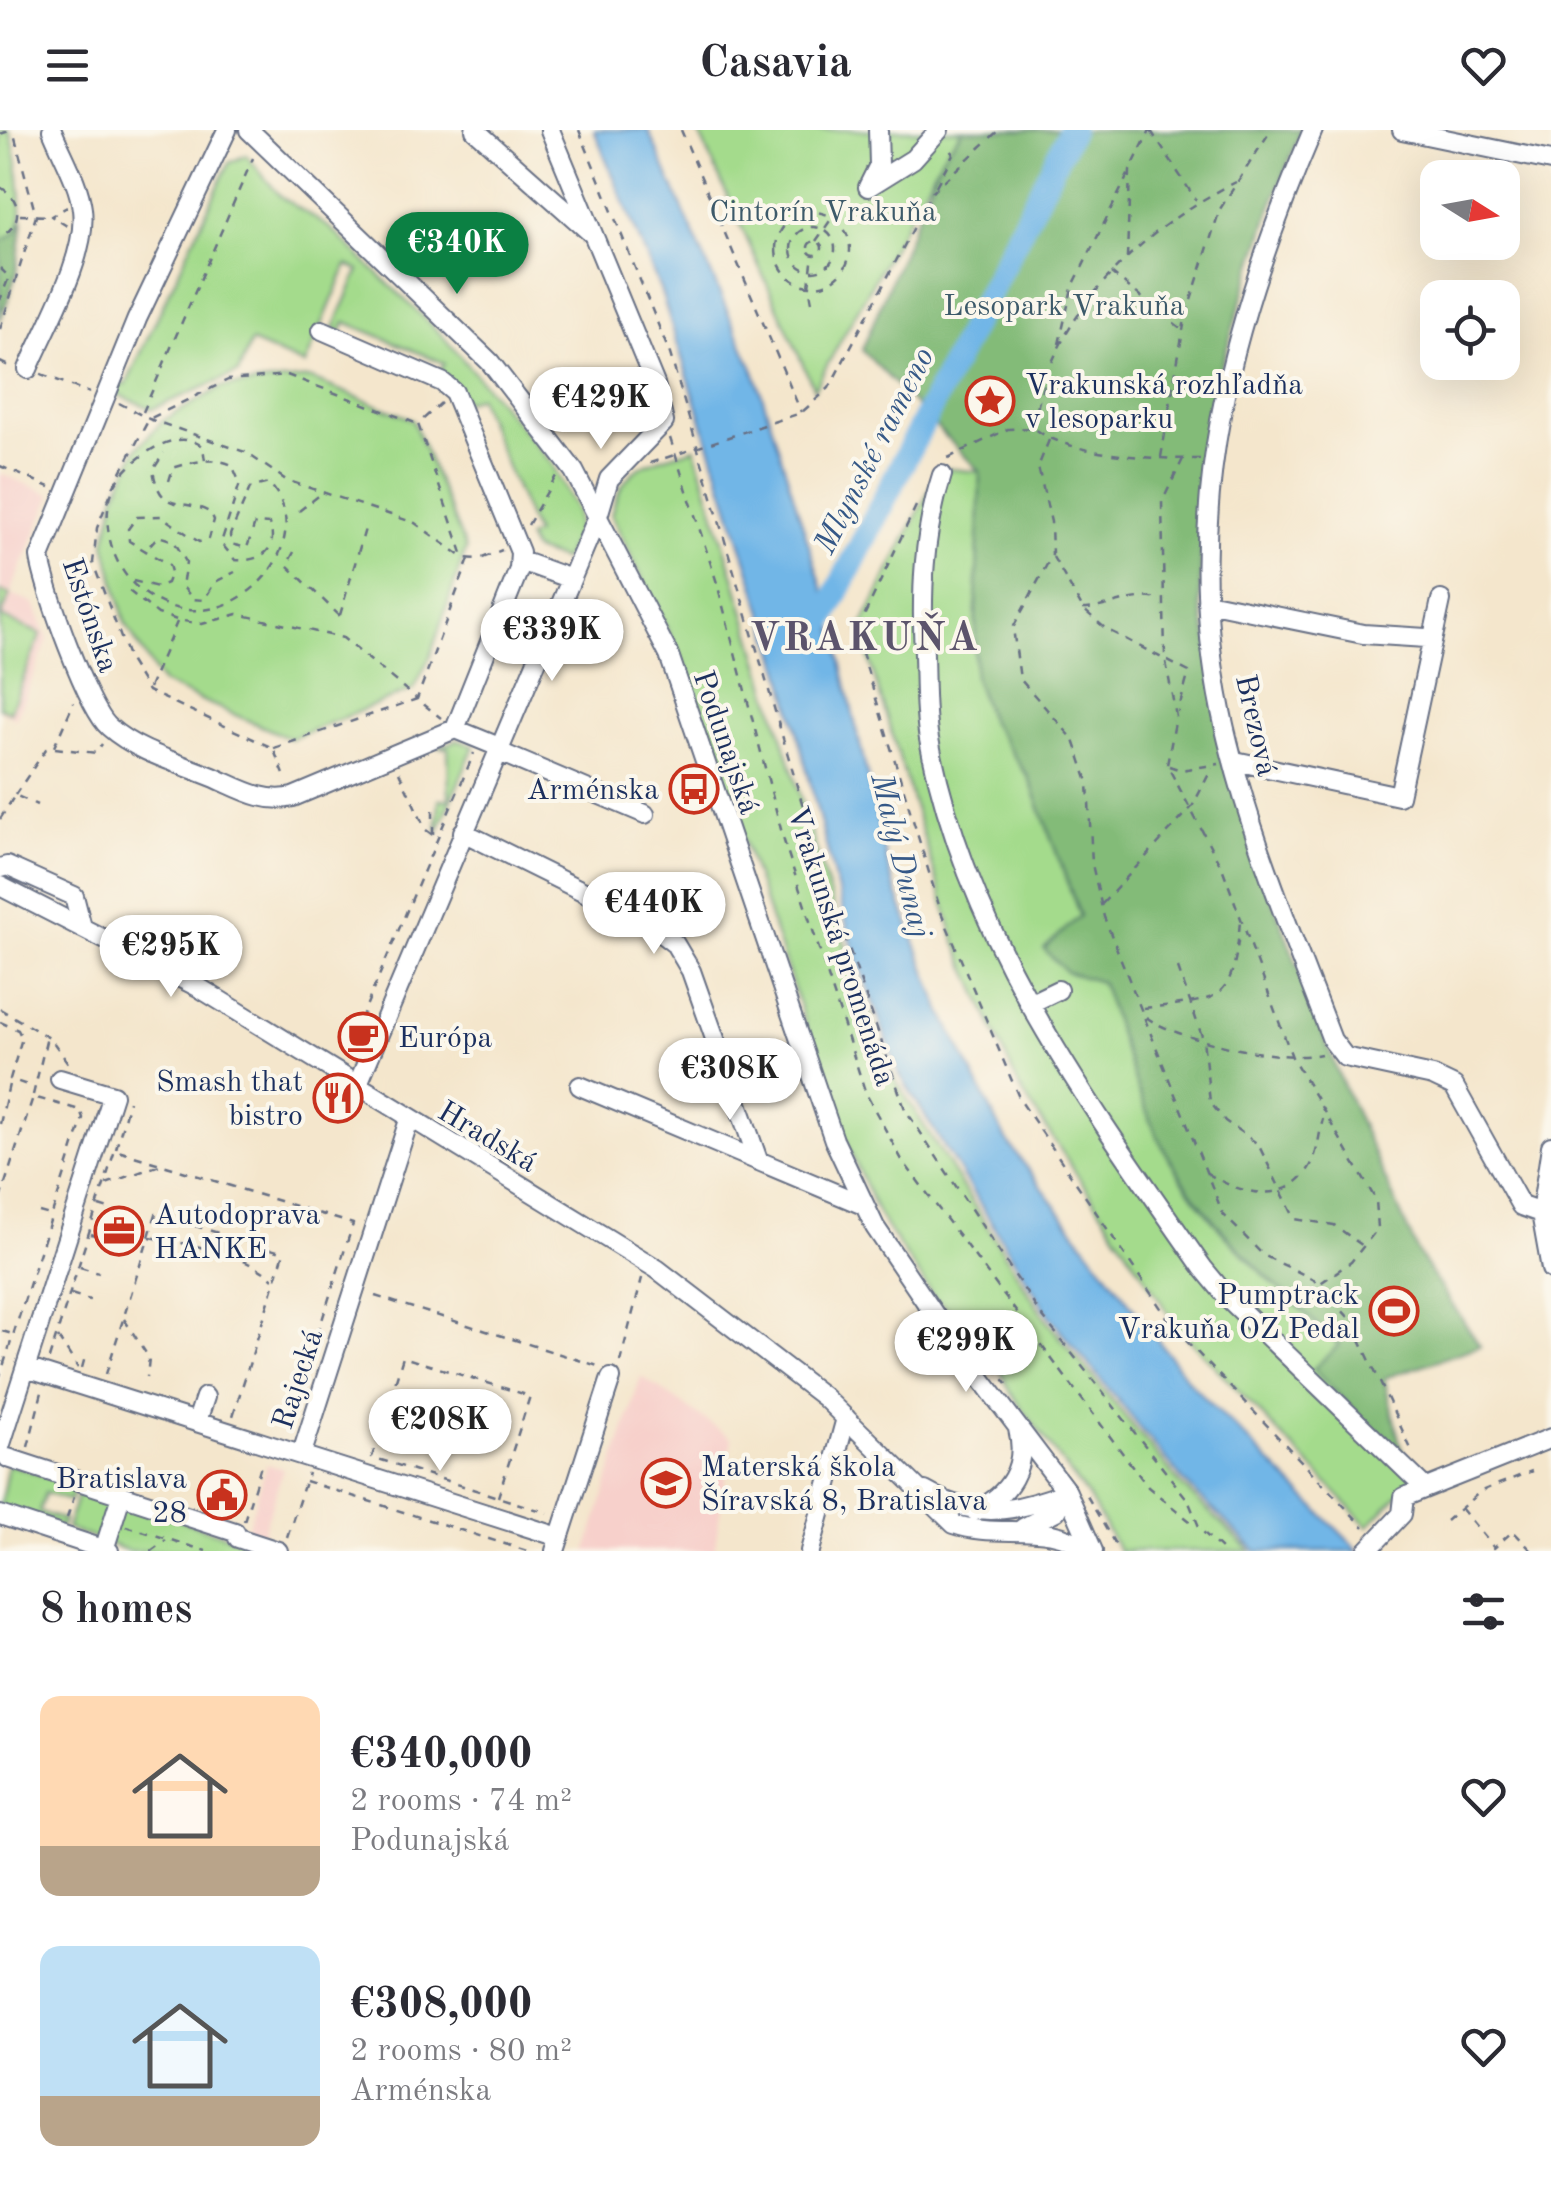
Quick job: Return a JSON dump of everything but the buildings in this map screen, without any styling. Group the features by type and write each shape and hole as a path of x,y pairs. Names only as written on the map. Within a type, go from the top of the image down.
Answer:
{"street":[{"path":"28,369 78,251 83,224 82,205 52,130"},
{"name":"Estónska","path":"112,730 104,724 48,592 40,557 137,319 227,130"},
{"name":"Podunajská","path":"249,130 490,362 545,429 598,516 669,655 840,1156 861,1204 907,1278 1017,1423 1074,1490 1090,1551"},
{"path":"475,130 594,236"},
{"path":"357,1086 598,516 609,479 664,422 654,384 550,130"},
{"path":"878,130 879,165 868,187 913,159 937,132"},
{"name":"Brezová","path":"1313,130 1284,198 1233,345 1208,499 1206,602 1221,710 1259,850 1339,1050"},
{"path":"1402,130 1551,161"},
{"path":"322,330 442,382 454,392 519,553 571,579"},
{"path":"942,475 926,525 922,626 928,736 953,829 988,920 1029,1004 1114,1140 1203,1268 1426,1486"},
{"path":"112,730 137,746 261,798 293,797 393,757 455,729 519,553"},
{"path":"1234,759 1398,796 1441,600"},
{"path":"1206,602 1363,634 1426,638"},
{"path":"455,729 644,814"},
{"path":"463,832 648,924 675,944 705,1006 758,1160"},
{"path":"0,868 7,866 74,896 82,928"},
{"name":"Hradská","path":"0,886 198,987 657,1269 750,1338 846,1418 954,1524 982,1532 1014,1530 1068,1535 1090,1551"},
{"path":"1029,1004 1058,990"},
{"path":"1339,1050 1345,1058 1434,1076 1454,1086 1520,1206 1541,1214"},
{"path":"69,1082 113,1095 26,1368 10,1455 234,1532 236,1545 280,1551"},
{"path":"580,1086 861,1204"},
{"name":"Rajecká","path":"409,1120 306,1460 557,1544"},
{"path":"1551,1146 1541,1214 1551,1269"},
{"path":"26,1368 281,1447 306,1460"},
{"path":"557,1544 609,1372"},
{"path":"198,1421 204,1397"},
{"path":"810,1551 846,1418"},
{"path":"975,1511 1001,1496 1016,1476 1022,1446 1017,1423"},
{"path":"1370,1548 1402,1514 1404,1497 1551,1438"},
{"name":"Hradská","path":"912,1484 975,1511 1021,1510 1074,1490"},
{"path":"1014,1530 1044,1520 1074,1490 1105,1551"},
{"path":"0,1515 106,1550 121,1496"}],"path":[{"path":"0,134 12,130 36,216 0,330"},
{"path":"579,130 670,354 822,871 906,1108 1039,1312 1188,1500 1200,1529 1223,1551"},
{"path":"681,130 802,413"},
{"path":"932,191 999,130"},
{"path":"1058,351 1072,288 1150,130"},
{"path":"1150,130 1196,201"},
{"path":"1160,458 1184,331 1220,209 1271,130"},
{"path":"640,465 802,413 829,388 953,154 937,132"},
{"path":"143,413 256,152"},
{"path":"1127,258 1130,170"},
{"path":"1176,716 1165,657 1162,502 1183,459 1049,440 1034,428 1038,397 1067,332 1112,274 1196,201 1236,182"},
{"path":"0,187 14,198 18,214 11,231 0,237"},
{"path":"814,255 808,246 816,241 843,202"},
{"path":"808,212 831,217 846,233 850,255 831,282 809,286 788,276 776,256 780,232 797,216 808,212"},
{"path":"18,214 51,216"},
{"path":"805,228 824,230 833,240 834,253 828,265 810,271 794,261 792,242 805,228"},
{"path":"812,302 810,271 814,255 821,250 816,241"},
{"path":"0,268 9,277 0,300"},
{"path":"1112,274 1184,331"},
{"path":"0,288 14,294"},
{"path":"0,309 8,309"},
{"path":"0,362 96,396"},
{"path":"293,797 272,748 148,691 130,662 93,563 97,528 112,490 150,420 228,380 287,375 418,424 467,558 417,699"},
{"path":"418,424 454,392"},
{"path":"112,400 150,420 225,444 286,480 414,522 467,558 519,553 560,470"},
{"path":"169,482 173,468 204,461 225,462 238,472 240,484 220,533 226,552 235,560 251,561 264,556 274,536 270,524 255,523 247,548 232,544 230,535 250,488 269,483 278,493 283,516 274,566 257,588 218,610 172,608 131,582 111,545 112,490 131,467 163,444 195,440 203,447 204,461"},
{"path":"1049,440 1038,467 1051,522 1052,555 1082,609 1106,629 1189,672 1167,765 1192,807 1241,916 1292,1057 1376,1200 1378,1228 1365,1248 1318,1284"},
{"path":"131,582 141,579 158,586 167,583 172,572 168,565 129,541 128,528 136,517 160,516 199,542 209,539 213,528 212,513 174,505 156,486 154,470 164,452"},
{"name":"Vrakunská promenáda","path":"678,454 717,582 784,841 866,1094 902,1160 1148,1487 1200,1529"},
{"path":"0,466 65,494"},
{"path":"298,511 322,493"},
{"path":"294,552 288,565 342,618 365,529"},
{"path":"150,545 158,536 174,542 186,562 182,586 193,599 204,600 215,582 235,572"},
{"path":"1052,555 1013,628 1020,679 1074,740 1088,782 1092,864 1102,905 1223,1214 1264,1255 1318,1284 1366,1343 1426,1486"},
{"path":"129,591 158,614 177,620 202,624 238,614 343,638 455,729"},
{"path":"1082,609 1116,606 1137,596 1162,602"},
{"path":"148,691 177,620"},
{"path":"54,747 84,678"},
{"path":"272,748 417,699"},
{"path":"0,819 46,749 96,753 112,730"},
{"path":"366,1066 346,1056 435,837 480,739"},
{"path":"393,757 416,814 435,837"},
{"path":"1167,765 1181,770 1212,768 1234,759"},
{"path":"1102,905 1192,807 1212,768"},
{"path":"15,796 38,805"},
{"path":"433,810 435,837"},
{"path":"1142,1008 1214,998 1231,983 1241,916"},
{"path":"1178,968 1204,1039 1210,1102 1225,1121 1258,1144 1295,1220 1334,1225 1365,1248"},
{"path":"0,1009 48,1037 69,1082"},
{"path":"1145,1016 1158,1026 1204,1039 1292,1057 1339,1050"},
{"path":"0,1022 18,1030 22,1038 0,1124"},
{"path":"0,1199 48,1037"},
{"path":"10,1079 33,1087"},
{"path":"0,1376 83,1118 80,1110 33,1097"},
{"path":"1207,1173 1234,1190 1258,1195 1280,1188 1298,1179 1311,1164 1324,1117"},
{"path":"10,1455 45,1374 115,1150 353,1224 281,1447"},
{"path":"63,1154 70,1157"},
{"path":"104,1185 161,1165"},
{"path":"98,1206 118,1212"},
{"path":"40,1212 51,1215"},
{"path":"104,1382 156,1214 284,1254 231,1422"},
{"path":"89,1233 110,1240"},
{"path":"149,1236 246,1264 275,1281"},
{"path":"79,1266 99,1273"},
{"path":"26,1273 32,1275"},
{"path":"375,1296 609,1372 619,1368 642,1275"},
{"path":"70,1294 90,1300"},
{"path":"948,1309 962,1319 999,1368 1011,1393"},
{"path":"124,1318 149,1358 147,1378"},
{"path":"2,1331 13,1334"},
{"path":"57,1336 80,1373 86,1357"},
{"path":"498,1497 530,1396 403,1357 372,1457 498,1497 566,1518"},
{"path":"236,1545 262,1460"},
{"path":"280,1551 306,1481 306,1460"},
{"path":"1446,1521 1481,1491 1532,1471"},
{"path":"306,1481 527,1551"},
{"path":"62,1535 80,1482"},
{"path":"1074,1490 1119,1551"},
{"path":"1461,1508 1494,1548 1513,1531 1532,1551"},
{"path":"113,1521 206,1551"},
{"path":"150,1551 168,1539"},
{"path":"176,1551 179,1542"}],"shaded area":[{"path":"0,473 52,495 10,594 34,604 48,640 16,718 0,711"},
{"name":"Materská škola Šíravská 8, Bratislava","path":"641,1376 732,1438 714,1551 587,1551"},
{"path":"267,1464 283,1469 261,1539 245,1535"}],"green space":[{"path":"0,130 9,130 12,138 20,185 21,230 14,275 0,321"},
{"name":"Cintorín Vrakuňa","path":"698,130 963,130 942,157 814,389"},
{"name":"Lesopark Vrakuňa","path":"963,130 1301,130 1271,208 1219,373 1203,500 1200,603 1258,861 1337,1071 1419,1255 1480,1346 1384,1378 1404,1460 1313,1369 1339,1345 1238,1248 1174,1166 1141,1098 1101,982 1066,972 1044,949 1080,916 1029,778 989,719 974,677 980,472 862,350 942,156"},
{"path":"246,155 281,197 330,228 441,334 552,464 577,512 577,532 563,560 533,550 527,538 535,534 478,397 465,402 439,375 444,363 345,322 341,334 334,328 359,270 347,265 305,365 251,342 238,373 152,409 114,393 117,383 126,385 229,163"},
{"path":"23,219 16,274 5,308 0,308 0,242 14,234"},
{"path":"309,378 412,419 466,549 430,657 414,689 291,739 161,683 125,623 105,543 116,494 138,447 164,420 222,387"},
{"path":"695,448 843,938 891,1073 1046,1320 1183,1487 1251,1551 1119,1551 1090,1500 1011,1393 999,1368 961,1319 935,1299 879,1216 843,1135 684,663 611,515 631,474 651,462"},
{"path":"940,468 980,472 974,677 989,719 1029,778 1080,916 1066,972 1101,982 1156,1133 1192,1194 1237,1248 1339,1345 1314,1369 1419,1473 1368,1526 1179,1329 1019,1087 956,943 860,630"},
{"path":"0,591 10,595 1,617 41,634 10,712 0,708"},
{"path":"457,740 474,746 437,834 439,800 449,799 448,748 438,747"},
{"path":"8,1464 75,1485 70,1501 45,1493 39,1512 64,1520 62,1527 0,1508"},
{"path":"80,1487 273,1551 129,1551 67,1529"}],"water":[{"path":"594,130 648,130 756,376 829,609 890,875 940,1008 1006,1140 1191,1384 1359,1551 1256,1551 1186,1484 1050,1317 898,1072 849,935 782,672 661,292"}],"waterway":[{"name":"Mlynské rameno","path":"814,638 1071,130"}],"place":[{"name":"Vrakunská rozhľadňa v lesoparku","path":"990,401"},
{"name":"Arménska","path":"694,789"},
{"name":"Európa","path":"363,1037"},
{"name":"Smash that bistro","path":"338,1098"},
{"name":"Autodoprava HANKE","path":"119,1231"},
{"name":"Pumptrack Vrakuňa OZ Pedal","path":"1394,1311"},
{"name":"Materská škola Šíravská 8, Bratislava","path":"666,1483"},
{"name":"Bratislava 28","path":"222,1495"}],"district":[{"name":"VRAKUŇA","path":"865,636"}],"water label":[{"name":"Malý Dunaj","path":"902,855"}]}
